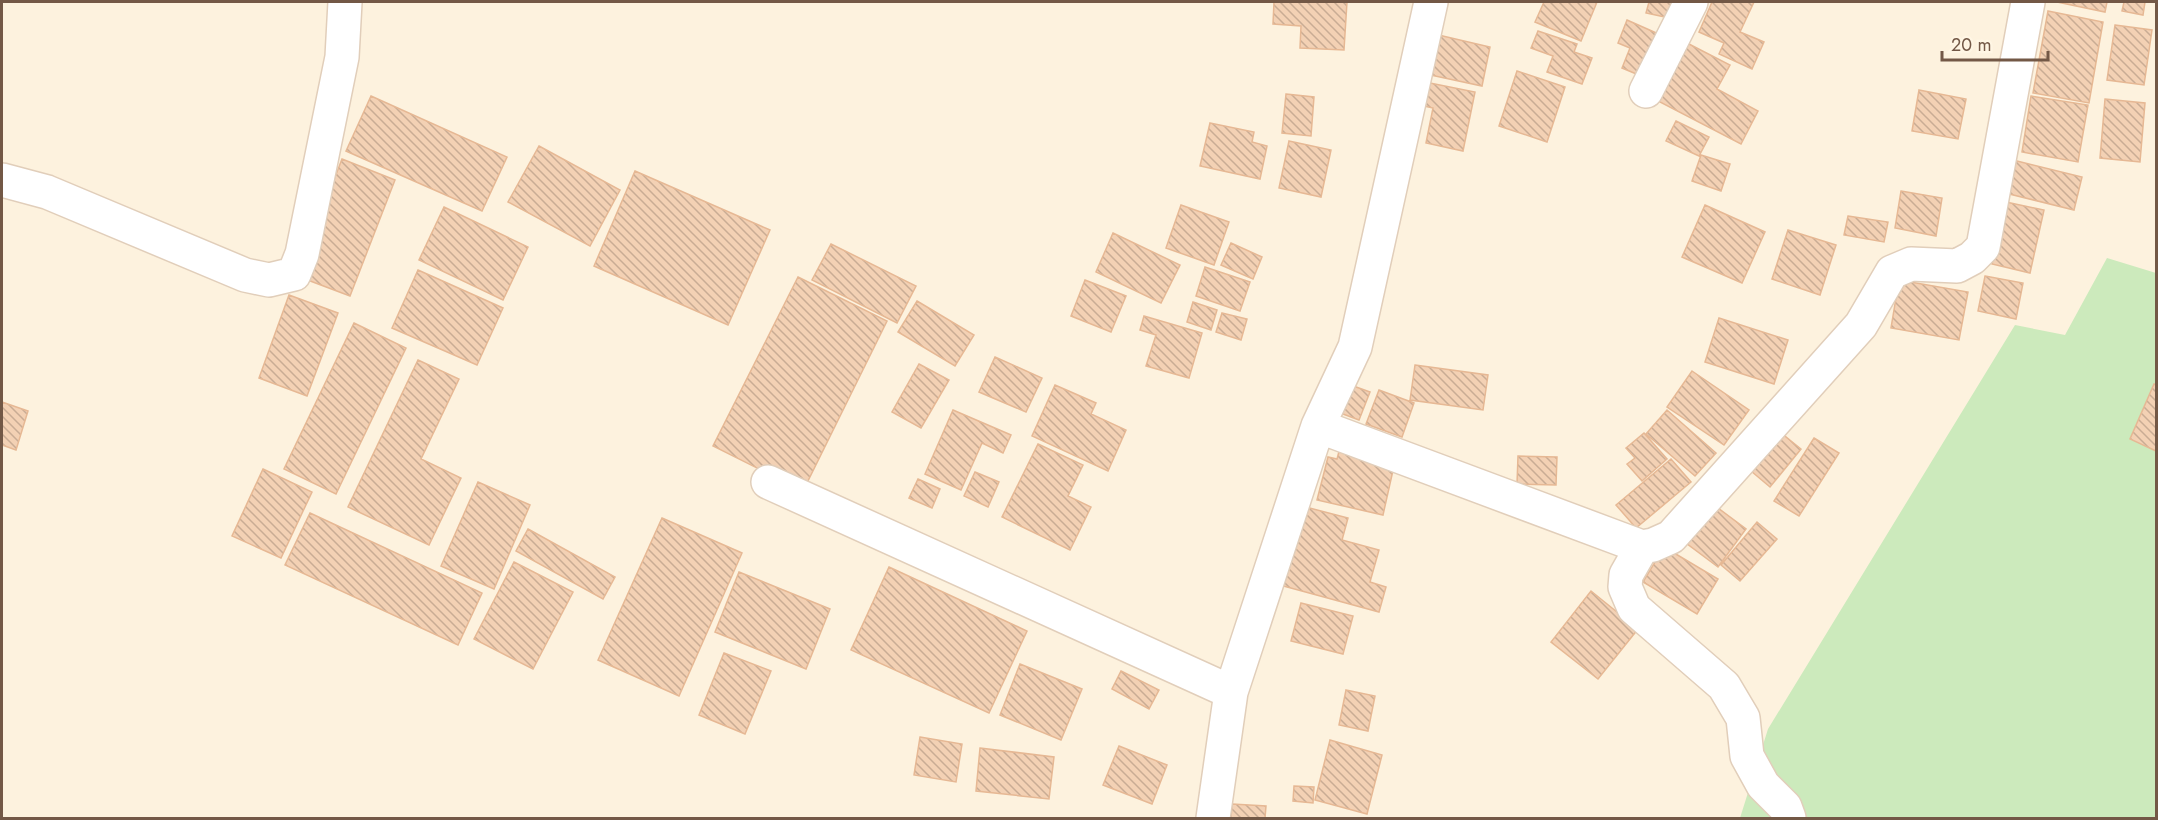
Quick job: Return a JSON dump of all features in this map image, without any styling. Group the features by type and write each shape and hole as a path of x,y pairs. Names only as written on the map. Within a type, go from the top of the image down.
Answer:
{"street":[{"path":"2,180 47,192 245,275 269,280 294,274 302,254 342,57 345,2"},
{"path":"1213,819 1231,692 1318,426 1355,346 1431,2"},
{"path":"1646,92 1691,2"},
{"path":"1318,426 1642,547 1671,537 1861,326 1892,272 1911,264 1957,266 1972,258 1983,247 2028,2"},
{"path":"768,482 1231,692"},
{"path":"1642,547 1626,575 1625,587 1635,608 1724,686 1743,718 1747,756 1763,785 1785,807 1789,819"}],"green space":[{"path":"2107,258 2156,273 2156,818 1740,818 1768,729 2015,325 2065,335"}],"building":[{"path":"1274,2 1347,2 1344,50 1300,48 1301,26 1273,24"},
{"path":"1544,2 1597,2 1581,41 1535,22"},
{"path":"1649,2 1683,2 1679,20 1646,13"},
{"path":"1712,2 1754,2 1740,32 1764,42 1752,69 1719,54 1724,43 1699,32"},
{"path":"2057,2 2107,2 2105,12"},
{"path":"2124,2 2145,2 2143,15 2122,11"},
{"path":"2048,11 2103,22 2089,103 2033,93"},
{"path":"1627,20 1663,36 1646,78 1622,68 1630,48 1618,43"},
{"path":"2115,25 2152,30 2144,85 2107,80"},
{"path":"1538,31 1577,44 1574,52 1592,58 1582,84 1547,72 1553,56 1531,48"},
{"path":"1430,33 1490,47 1482,86 1421,73"},
{"path":"1687,43 1730,65 1717,89 1758,111 1741,144 1658,101"},
{"path":"1517,71 1565,87 1547,142 1499,126"},
{"path":"1420,81 1475,92 1463,151 1426,143 1433,108 1415,104"},
{"path":"1919,90 1966,99 1958,139 1912,131"},
{"path":"1286,94 1314,97 1311,136 1282,133"},
{"path":"371,96 507,157 482,211 346,151"},
{"path":"2031,96 2088,105 2078,162 2022,152"},
{"path":"2105,99 2145,103 2140,162 2100,158"},
{"path":"1676,121 1709,137 1699,156 1666,141"},
{"path":"1210,123 1254,132 1252,142 1267,146 1260,179 1200,166"},
{"path":"1289,141 1331,150 1321,197 1279,188"},
{"path":"539,146 620,190 590,246 508,202"},
{"path":"1701,155 1730,164 1721,191 1692,181"},
{"path":"2005,158 2082,177 2074,210 1997,191"},
{"path":"342,159 395,180 350,296 297,276"},
{"path":"635,171 770,230 728,325 594,266"},
{"path":"1901,191 1942,198 1936,236 1895,228"},
{"path":"2006,202 2044,210 2030,273 1992,264"},
{"path":"1181,205 1229,222 1214,265 1166,248"},
{"path":"1705,205 1765,232 1742,283 1682,257"},
{"path":"444,207 528,247 503,300 419,260"},
{"path":"1848,216 1888,222 1884,242 1844,235"},
{"path":"1788,230 1836,245 1820,295 1772,279"},
{"path":"1113,233 1180,265 1161,303 1096,272"},
{"path":"1231,243 1262,257 1253,279 1221,265"},
{"path":"831,244 916,286 897,323 812,280"},
{"path":"1205,267 1250,282 1240,311 1196,296"},
{"path":"418,270 503,308 477,365 392,328"},
{"path":"1985,276 2023,283 2016,319 1978,311"},
{"path":"798,277 887,321 803,491 713,446"},
{"path":"1085,280 1126,296 1111,332 1071,316"},
{"path":"1899,280 1968,292 1959,340 1891,328"},
{"path":"289,295 338,313 307,396 259,378"},
{"path":"917,301 974,335 955,366 898,332"},
{"path":"1193,302 1217,310 1211,330 1187,322"},
{"path":"1222,313 1247,319 1241,340 1216,332"},
{"path":"1144,316 1202,333 1189,378 1146,366 1156,335 1140,330"},
{"path":"1719,318 1788,340 1774,384 1705,362"},
{"path":"354,323 406,348 336,494 284,469"},
{"path":"995,357 1042,378 1026,412 979,392"},
{"path":"418,360 459,379 421,459 461,478 429,545 348,507"},
{"path":"919,364 949,380 921,428 892,412"},
{"path":"1415,365 1488,375 1483,410 1410,400"},
{"path":"1692,371 1749,410 1724,445 1667,407"},
{"path":"1345,383 1370,392 1359,420 1335,411"},
{"path":"2154,384 2156,385 2156,451 2130,439"},
{"path":"1055,385 1096,403 1091,414 1126,430 1108,471 1032,436"},
{"path":"1379,390 1414,403 1402,437 1366,424"},
{"path":"2,402 28,411 16,450 2,445"},
{"path":"953,410 1011,435 1003,453 982,443 961,490 925,474"},
{"path":"1667,410 1716,453 1695,476 1646,434"},
{"path":"1775,428 1801,449 1770,487 1745,466"},
{"path":"1644,433 1667,459 1642,481 1627,464 1635,458 1626,448"},
{"path":"1814,438 1839,453 1799,516 1774,501"},
{"path":"1038,444 1083,465 1068,496 1091,507 1070,550 1002,517"},
{"path":"1341,444 1396,457 1383,515 1317,500 1328,457 1337,459"},
{"path":"1518,456 1557,457 1556,485 1517,484"},
{"path":"1671,459 1691,482 1636,528 1616,505"},
{"path":"263,469 312,492 281,558 232,536"},
{"path":"975,472 999,482 988,507 964,496"},
{"path":"918,479 940,489 932,508 909,498"},
{"path":"478,482 530,505 494,589 441,566"},
{"path":"1298,505 1348,518 1342,540 1379,550 1370,582 1386,587 1379,612 1276,584"},
{"path":"1714,505 1746,529 1718,567 1686,543"},
{"path":"310,513 482,593 458,645 285,565"},
{"path":"662,518 742,553 679,696 598,660"},
{"path":"1757,522 1777,539 1740,581 1721,565"},
{"path":"528,529 615,577 603,599 516,551"},
{"path":"1664,547 1718,579 1697,614 1643,582"},
{"path":"514,562 573,592 533,669 474,639"},
{"path":"889,567 1027,631 989,713 851,650"},
{"path":"739,572 830,609 806,669 715,632"},
{"path":"1591,591 1638,629 1598,679 1551,642"},
{"path":"1301,603 1353,616 1343,654 1291,641"},
{"path":"724,653 771,671 745,734 699,715"},
{"path":"1020,664 1082,689 1061,740 1000,715"},
{"path":"1121,671 1159,690 1149,709 1112,689"},
{"path":"1346,690 1375,696 1368,731 1339,725"},
{"path":"920,737 962,744 956,782 914,775"},
{"path":"1330,740 1382,755 1367,814 1315,800"},
{"path":"1119,746 1167,765 1152,804 1103,785"},
{"path":"980,748 1054,757 1049,799 976,791"},
{"path":"1294,786 1314,787 1313,803 1293,801"},
{"path":"1232,804 1266,806 1265,818 1231,818"}]}
